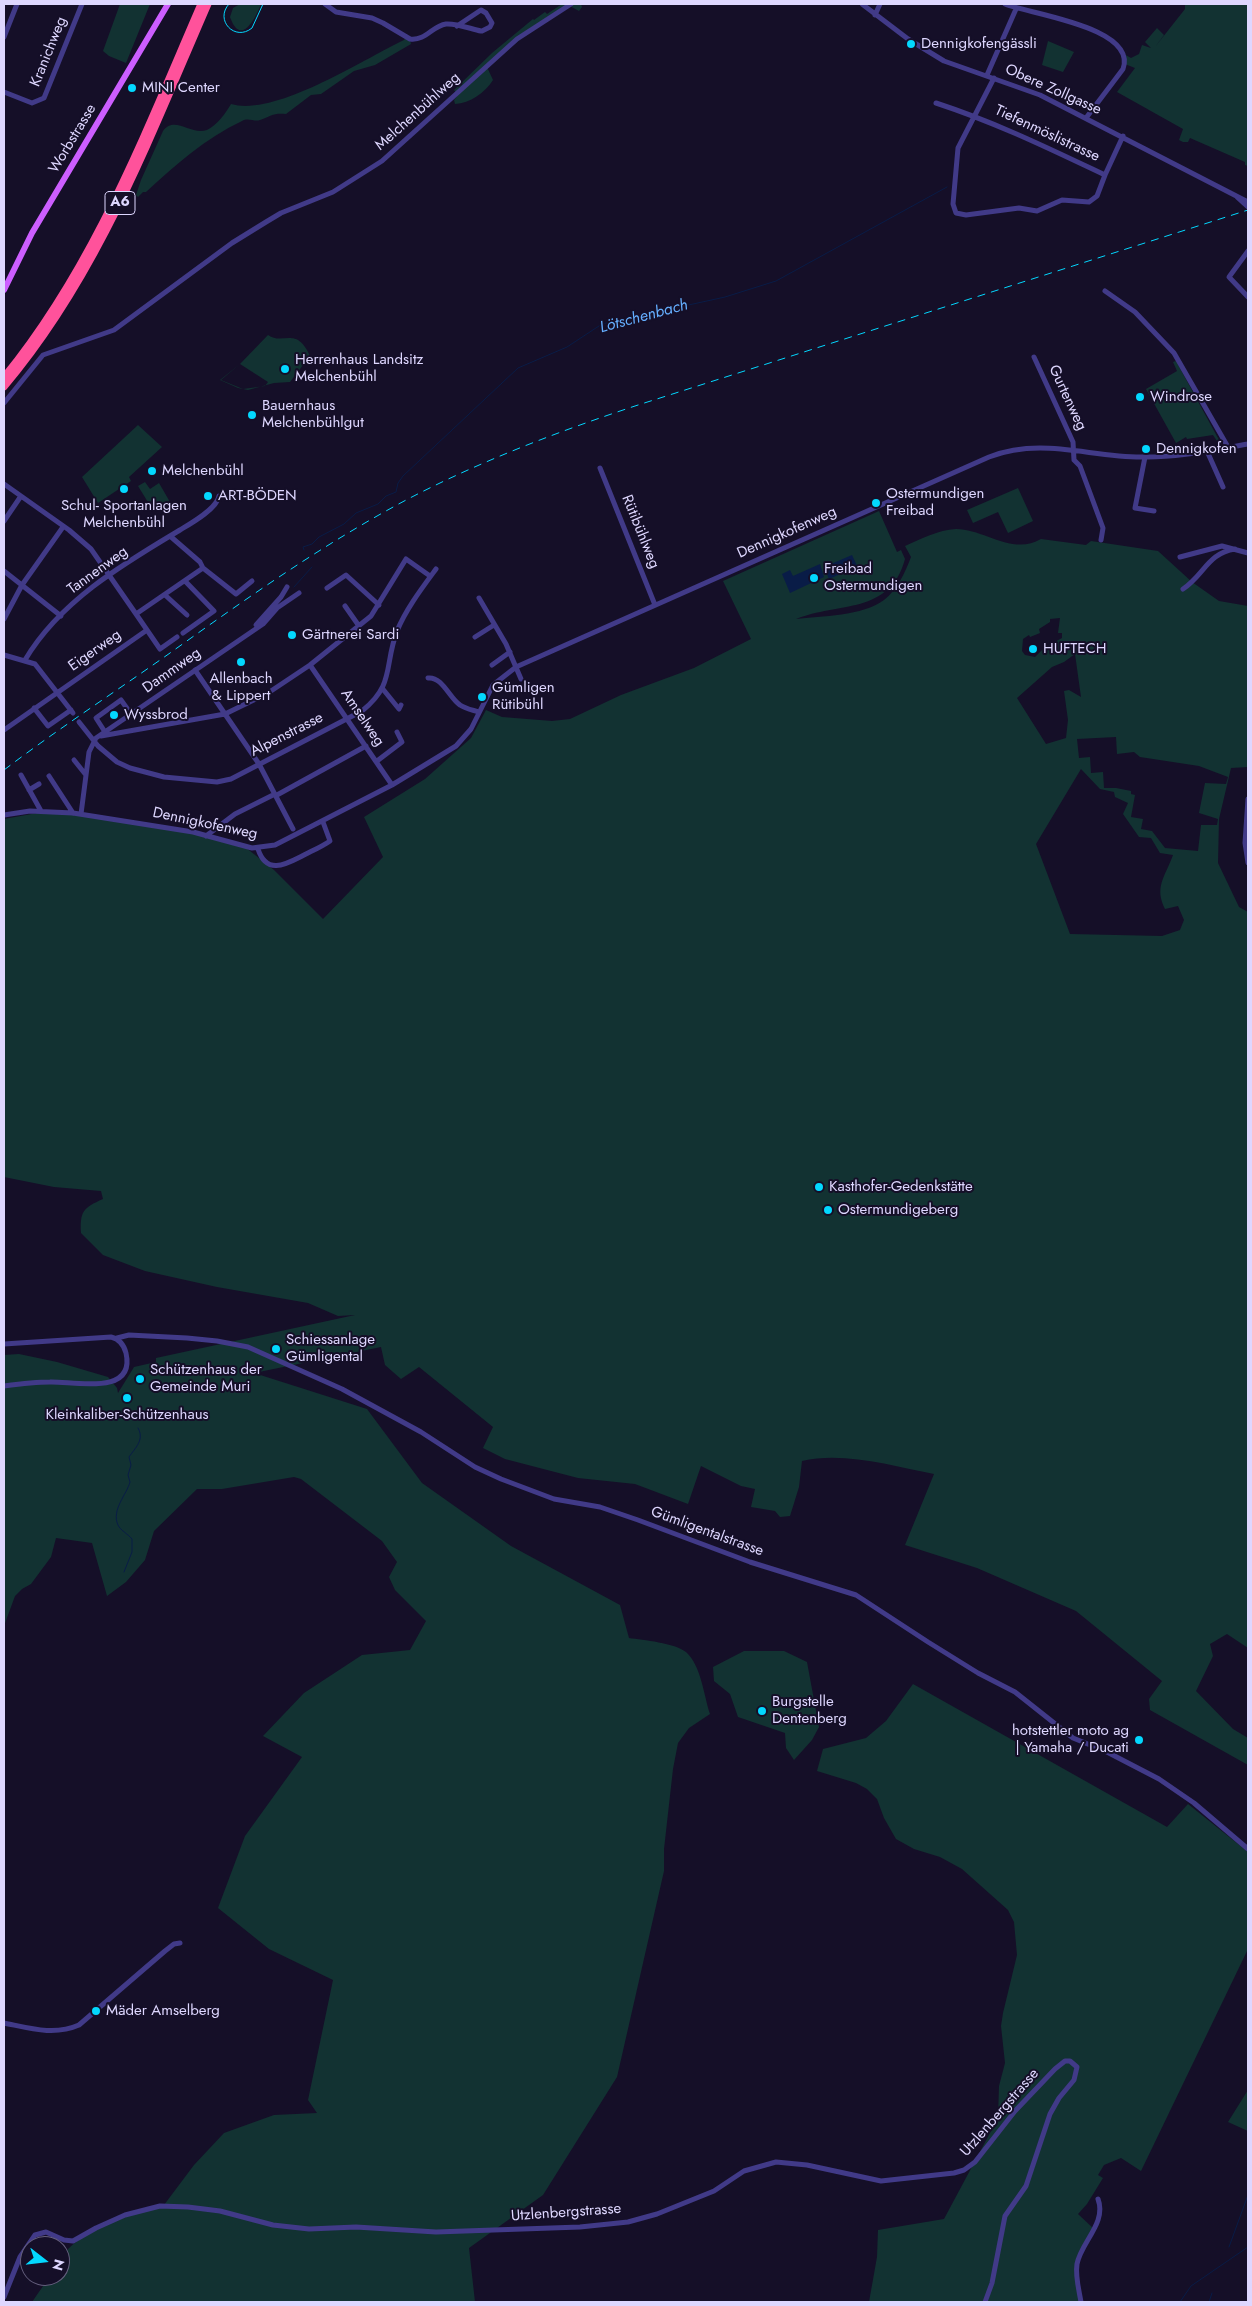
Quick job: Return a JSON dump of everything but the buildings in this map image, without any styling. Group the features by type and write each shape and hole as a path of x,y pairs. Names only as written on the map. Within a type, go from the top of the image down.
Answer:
{"highway":[{"name":"A6","path":"4,377 50,315 98,234 201,4"},
{"name":"A6","path":"4,387 48,330 97,248 137,167 208,4"}],"main road":[{"name":"Worbstrasse","path":"5,285 32,233 168,4"}],"street":[{"path":"4,37 17,4"},
{"name":"Kranichweg","path":"4,92 32,102 44,98 82,4"},
{"path":"325,4 329,9 339,13 372,18 410,39 423,38 446,24 482,31 490,27 492,23 486,12 481,10 457,26"},
{"name":"Melchenbühlweg","path":"4,403 43,355 114,330 219,253 281,213 333,192 382,161 517,39 571,4"},
{"name":"Obere Zollgasse","path":"862,4 934,55 951,64 1026,89 1123,136 1248,202"},
{"path":"875,15 880,4"},
{"path":"1005,4 1072,22 1109,40 1122,51 1125,60 1123,69 1086,118"},
{"path":"987,76 1016,8"},
{"path":"994,78 957,152 953,204 958,214 966,216 1018,208 1038,211 1066,200 1089,202 1096,196 1105,176"},
{"name":"Tiefenmöslistrasse","path":"936,104 975,115 1022,135 1105,176 1123,136"},
{"name":"Obere Zollgasse","path":"1237,197 1248,207"},
{"path":"1248,251 1229,276 1248,297"},
{"path":"1105,290 1135,312 1174,353 1228,447"},
{"name":"Gurtenweg","path":"1034,357 1075,450"},
{"name":"Dennigkofenweg","path":"4,815 41,810 73,813 206,836 258,849 280,844 392,785 459,744 471,729 493,685 516,667 1000,453 1029,447 1145,458 1248,444"},
{"path":"1075,450 1074,460 1080,466 1103,528 1100,540"},
{"path":"1207,451 1223,487"},
{"path":"1145,458 1135,508 1154,511"},
{"name":"Rütibühlweg","path":"600,468 656,605"},
{"path":"4,484 91,549 160,649 177,637"},
{"path":"4,521 21,496"},
{"name":"Tannenweg","path":"25,660 35,644 61,616 109,575 199,519 218,500 219,496"},
{"path":"4,620 22,585 63,527"},
{"path":"170,536 200,562 203,568 236,594 252,580"},
{"path":"1180,557 1219,546 1228,546 1248,553"},
{"path":"1183,588 1192,582 1216,555 1223,551 1236,549"},
{"path":"131,714 121,700 96,718 103,734 225,714 268,693 310,665 371,616 406,559 430,576"},
{"path":"136,614 203,568"},
{"name":"Alpenstrasse","path":"80,722 94,741 117,762 130,768 154,775 187,780 208,782 231,779 371,704 386,679 397,631 406,612 436,568"},
{"path":"4,571 61,616"},
{"path":"327,588 346,574 379,605"},
{"path":"183,633 214,611 185,581"},
{"path":"253,629 281,597 287,587"},
{"name":"Dammweg","path":"94,741 253,629 263,624 277,608 299,593"},
{"path":"165,594 187,614"},
{"path":"479,598 510,652 520,679"},
{"path":"345,606 359,626"},
{"path":"475,638 494,624"},
{"name":"Eigerweg","path":"4,730 147,630"},
{"path":"492,665 510,652"},
{"path":"4,655 25,660 38,667 72,712 48,726 34,708"},
{"name":"Amselweg","path":"310,665 392,785"},
{"path":"195,670 259,764 293,828"},
{"path":"428,678 436,679 449,691 459,705 479,712"},
{"path":"382,688 399,709 401,705"},
{"path":"377,761 402,742 397,732"},
{"path":"81,814 89,752 94,741"},
{"path":"206,836 235,814 366,746"},
{"path":"74,760 86,775"},
{"path":"21,775 41,810"},
{"path":"48,776 73,813"},
{"path":"29,790 39,784"},
{"path":"1248,799 1245,843 1248,863"},
{"path":"258,849 265,862 279,866 289,862 330,841 323,822"},
{"name":"Gümligentalstrasse","path":"4,1344 97,1337 117,1338 129,1335 187,1338 248,1347 342,1390 421,1432 475,1467 501,1480 554,1499 615,1512 745,1560 856,1595 936,1647 1015,1692 1072,1738 1105,1751 1159,1779 1194,1803 1248,1849"},
{"path":"4,1386 51,1382 110,1384 120,1376 126,1364 125,1351 117,1338"},
{"path":"4,2023 48,2031 76,2027 97,2012 165,1951 174,1944 180,1943"},
{"name":"Utzlenbergstrasse","path":"4,2297 20,2258 35,2235 46,2232 64,2240 73,2241 96,2228 125,2216 160,2206 188,2206 220,2211 273,2225 308,2229 386,2228 436,2232 580,2227 628,2222 664,2212 704,2196 752,2167 776,2162 807,2165 885,2181 958,2172 975,2162 1015,2111 1055,2069 1070,2060 1077,2067 1076,2077 1052,2109 1026,2186 1005,2216 1001,2228 992,2282 985,2302"},
{"path":"1081,2302 1077,2263 1097,2222 1100,2209 1098,2199"}],"green space":[{"path":"120,4 150,4 126,63 109,56 103,51"},
{"path":"240,4 261,4 252,22 243,30 239,30 234,26 230,17 233,8"},
{"path":"562,4 581,4 582,7 579,11 568,5 546,18 487,67 493,80 486,89 477,97 455,104 454,100 458,95 454,90 492,53 533,19 545,12 547,14"},
{"path":"1185,4 1248,4 1248,166 1245,165 1245,162 1190,138 1188,142 1179,140 1183,129 1117,92 1135,68 1125,64 1124,54 1131,58 1139,54 1142,45 1151,48 1145,42 1157,28 1164,35 1155,47 1185,9"},
{"path":"406,37 410,39 411,44 375,65 354,71 321,94 311,95 286,114 275,114 258,120 244,120 216,135 191,153 146,192 143,192 138,197 136,195 163,131 168,127 178,125 195,130 207,130 214,126 231,104 249,106 294,95 404,40"},
{"path":"1048,41 1074,52 1063,72 1042,65"},
{"path":"268,335 279,339 289,338 300,341 310,356 290,382 266,385 268,382 240,364"},
{"path":"1176,361 1219,440 1217,441 1213,435 1187,439 1186,437 1176,443 1146,389 1177,371 1173,362"},
{"path":"240,364 221,380 243,389 220,380"},
{"path":"138,425 162,447 129,477 131,481 98,503 82,477"},
{"path":"145,482 150,489 159,483 170,502 154,512 138,486"},
{"path":"1018,488 1033,521 1008,533 998,512 973,523 967,510"},
{"path":"879,511 897,552 901,550 905,559 898,577 888,590 861,604 796,619 854,612 884,600 897,586 911,557 905,546 936,533 956,529 967,530 1020,545 1041,539 1086,545 1091,541 1158,551 1192,582 1219,601 1248,606 1248,767 1231,768 1219,819 1218,863 1239,907 1248,912 1248,1648 1227,1634 1210,1644 1213,1656 1196,1691 1233,1729 1248,1738 1248,1765 1150,1710 1149,1699 1162,1681 1076,1611 977,1568 905,1545 934,1474 851,1459 818,1458 802,1461 799,1487 790,1516 780,1517 775,1511 751,1507 755,1489 741,1486 701,1466 688,1504 635,1484 578,1478 505,1459 483,1448 493,1427 419,1367 401,1379 385,1365 381,1347 254,1373 367,1409 422,1483 511,1546 620,1605 629,1638 667,1644 686,1652 699,1673 710,1714 689,1728 678,1743 673,1769 664,1849 664,1871 617,2077 543,2195 469,2248 475,2302 32,2302 43,2286 70,2286 70,2247 76,2242 89,2233 119,2219 159,2207 178,2206 164,2205 194,2165 224,2133 274,2115 317,2113 308,2100 333,1980 269,1949 218,1908 245,1836 302,1757 263,1736 304,1693 362,1655 410,1650 426,1621 395,1590 389,1577 397,1562 382,1541 301,1479 294,1477 222,1489 197,1489 154,1531 145,1560 126,1582 107,1596 92,1543 56,1538 51,1557 31,1584 15,1596 4,1626 4,1355 19,1354 57,1362 108,1377 117,1388 118,1393 134,1367 156,1362 156,1358 355,1315 338,1316 308,1303 217,1287 145,1271 103,1255 81,1233 82,1215 87,1208 103,1199 101,1191 54,1187 4,1177 4,819 48,811 183,830 245,847 274,870 323,919 383,857 364,817 425,779 471,738 486,710 502,717 552,721 570,719 621,695 694,668 751,639 723,581","holes":["1060,618 1058,633 1062,633 1062,638 1045,647 1035,657 1025,655 1022,651 1023,639 1029,635 1030,637 1040,633 1039,629 1050,622 1050,619","1075,654 1081,697 1069,690 1064,691 1068,720 1066,738 1046,744 1017,698 1052,667 1064,662","1116,737 1117,754 1134,752 1140,757 1199,766 1228,777 1226,784 1205,783 1199,813 1218,819 1217,825 1201,825 1198,851 1165,848 1152,831 1141,829 1143,819 1131,817 1135,795 1131,794 1131,791 1104,788 1103,772 1091,773 1090,757 1079,758 1077,739","1081,769 1100,789 1114,792 1115,797 1128,803 1123,814 1139,837 1151,838 1160,853 1173,855 1162,882 1160,894 1165,909 1178,906 1184,920 1180,930 1162,936 1070,934 1036,844"]},
{"path":"744,1651 784,1651 807,1662 819,1727 812,1740 794,1760 786,1748 785,1733 738,1717 730,1694 714,1681 713,1667"},
{"path":"913,1684 1167,1827 1188,1804 1248,1852 1248,1949 1141,2171 1121,2158 1104,2165 1098,2175 1103,2178 1087,2204 1078,2214 1094,2229 1077,2263 1081,2302 869,2302 877,2257 878,2230 944,2219 998,2118 999,2086 1005,2063 1001,2026 1017,1955 1014,1922 1008,1910 962,1869 940,1857 914,1849 896,1839 884,1818 877,1799 867,1789 856,1783 817,1771 823,1749 866,1738 886,1721"},
{"path":"1248,2090 1248,2131 1228,2122"}],"water":[{"path":"852,555 859,570 850,574 847,564 842,566 845,572 829,579 824,567"},
{"path":"820,564 824,577 790,593 782,574 790,570 793,576"}],"waterway":[{"name":"Lötschenbach","path":"304,550 303,547 312,544 319,537 344,524 356,513 378,504 386,496 396,492 398,483 403,476 518,368 567,347 602,324 725,297 776,281 947,187"},
{"name":"Lötschenbach","path":"294,587 312,567"},
{"path":"124,1572 132,1552 132,1539 119,1527 116,1514 130,1482 128,1475 131,1465 129,1457 140,1440 138,1428"},
{"path":"1229,2247 1248,2195"},
{"path":"1180,2302 1191,2286 1248,2247"},
{"path":"1209,2302 1212,2293"}],"tram line":[{"path":"229,4 225,10 225,22 233,31 239,32 246,32 252,28 263,4"}],"railway":[{"path":"4,770 287,572 377,516 463,472 548,437 635,406 1248,210"}],"place":[{"name":"Dennigkofengässli","path":"911,44"},
{"name":"MINI Center","path":"132,88"},
{"name":"Herrenhaus Landsitz Melchenbühl","path":"285,369"},
{"name":"Windrose","path":"1140,397"},
{"name":"Bauernhaus Melchenbühlgut","path":"252,415"},
{"name":"Dennigkofen","path":"1146,449"},
{"name":"Melchenbühl","path":"152,471"},
{"name":"Schul- Sportanlagen Melchenbühl","path":"124,489"},
{"name":"ART-BÖDEN","path":"208,496"},
{"name":"Ostermundigen Freibad","path":"876,503"},
{"name":"Freibad Ostermundigen","path":"814,578"},
{"name":"Gärtnerei Sardi","path":"292,635"},
{"name":"HUFTECH","path":"1033,649"},
{"name":"Allenbach & Lippert","path":"241,662"},
{"name":"Gümligen Rütibühl","path":"482,697"},
{"name":"Wyssbrod","path":"114,715"},
{"name":"Kasthofer-Gedenkstätte","path":"819,1187"},
{"name":"Ostermundigeberg","path":"828,1210"},
{"name":"Schiessanlage Gümligental","path":"276,1349"},
{"name":"Schützenhaus der Gemeinde Muri","path":"140,1379"},
{"name":"Kleinkaliber-Schützenhaus","path":"127,1398"},
{"name":"Burgstelle Dentenberg","path":"762,1711"},
{"name":"hotstettler moto ag | Yamaha / Ducati","path":"1139,1740"},
{"name":"Mäder Amselberg","path":"96,2011"}]}
